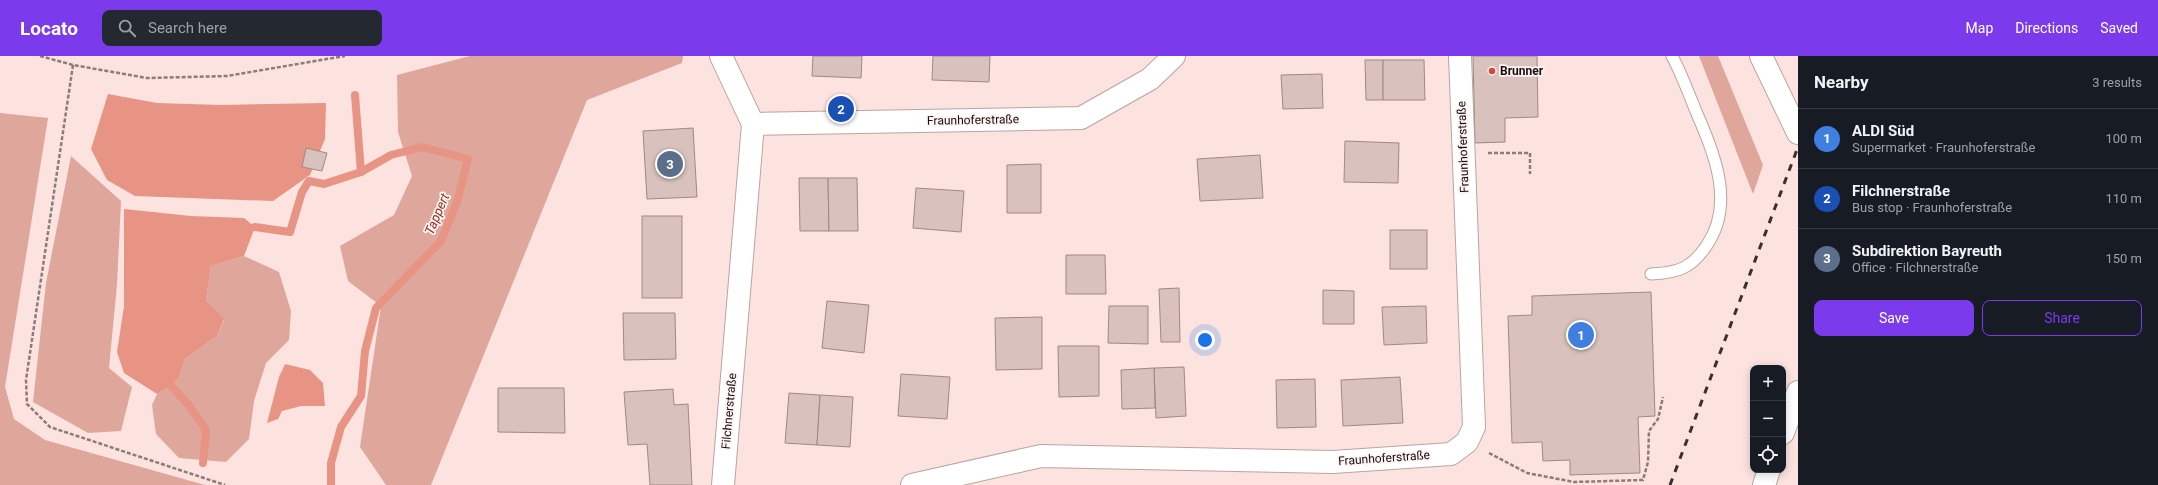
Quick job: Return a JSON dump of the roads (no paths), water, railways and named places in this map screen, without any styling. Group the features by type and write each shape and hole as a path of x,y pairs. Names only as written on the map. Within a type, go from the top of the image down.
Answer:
{"street":[{"name":"Filchnerstraße","path":"721,56 753,124 723,485"},
{"name":"Fraunhoferstraße","path":"753,124 1081,118 1150,79 1174,56"},
{"name":"Fraunhoferstraße","path":"912,485 1042,456 1333,462 1451,454 1467,442 1474,427 1460,56"},
{"path":"1761,56 1798,133"},
{"path":"1786,425 1798,392"},
{"path":"1764,485 1768,473"}],"lane":[{"path":"1651,274 1677,271 1691,265 1710,241 1716,229 1720,214 1720,180 1714,152 1672,56"}],"waterway":[{"name":"Tappert","path":"355,95 361,172"},
{"name":"Tappert","path":"255,227 290,232 302,192 309,181 324,184 361,172 391,155 422,147 468,159 457,202 441,241 376,308 365,351 361,396 341,427 331,463 331,485"},
{"path":"171,386 188,404 206,430 203,463"}],"railway":[{"path":"1670,485 1798,147"}],"place":[{"name":"Brunner","path":"1492,71"},
{"name":"Filchnerstraße","path":"841,109"},
{"name":"Subdirektion Bayreuth","path":"670,164"},
{"name":"ALDI Süd","path":"1581,335"}]}
